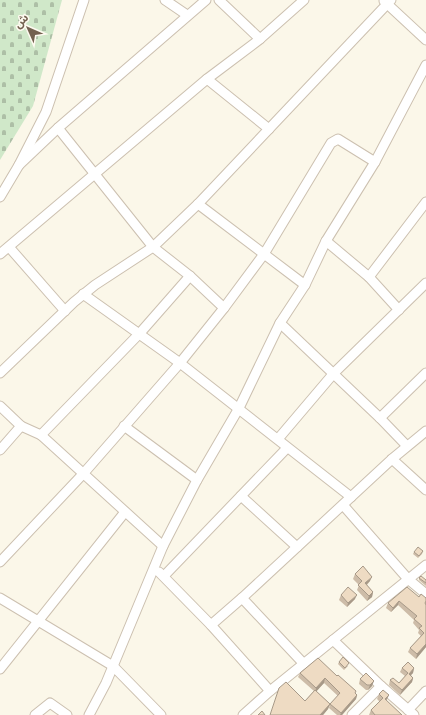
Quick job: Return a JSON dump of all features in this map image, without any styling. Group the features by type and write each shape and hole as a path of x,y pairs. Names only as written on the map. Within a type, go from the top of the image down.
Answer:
{"street":[{"path":"0,197 19,165 46,112 84,0"},
{"path":"165,0 187,15"},
{"path":"19,165 58,128 206,0"},
{"path":"219,0 260,39"},
{"path":"0,254 207,79 260,39 304,0"},
{"path":"0,373 82,294 153,247 198,204 387,1 426,40"},
{"path":"89,715 113,666 163,546 197,480 239,408 280,323 305,285 326,242 375,162 426,65"},
{"path":"207,79 269,129"},
{"path":"58,128 153,247 190,276 224,308"},
{"path":"0,562 83,474 180,363 224,308 264,254 331,143 338,139 375,162"},
{"path":"370,277 426,202"},
{"path":"198,204 305,285"},
{"path":"326,242 370,277 399,310"},
{"path":"9,247 65,311"},
{"path":"41,435 140,333 190,276"},
{"path":"278,439 334,373 426,283"},
{"path":"82,294 140,333 180,363 351,497"},
{"path":"280,323 334,373 406,446"},
{"path":"380,418 426,372"},
{"path":"0,406 21,426 41,435 163,546"},
{"path":"0,450 21,426"},
{"path":"124,426 197,480"},
{"path":"211,625 406,446 426,431"},
{"path":"164,576 287,448"},
{"path":"392,459 426,490"},
{"path":"241,496 297,547"},
{"path":"343,505 408,579 426,594"},
{"path":"0,669 125,512"},
{"path":"243,715 270,691 426,565"},
{"path":"154,569 164,576 211,625 270,691"},
{"path":"0,598 113,666 161,715"},
{"path":"242,598 304,664"},
{"path":"333,640 411,713 426,691"},
{"path":"352,715 381,686"},
{"path":"35,715 50,703 68,715"}],"green space":[{"path":"0,0 62,0 33,106 0,160"}],"building":[{"path":"418,547 423,551 419,556 414,552"},
{"path":"363,566 372,577 365,583 373,592 369,596 358,585 362,581 355,574"},
{"path":"421,576 426,580 426,583 419,578"},
{"path":"348,587 357,595 348,603 341,595"},
{"path":"407,587 419,597 421,594 426,598 426,644 417,654 410,648 424,633 419,628 422,626 414,619 417,616 399,601 393,608 388,603"},
{"path":"343,657 349,663 345,668 339,662"},
{"path":"318,658 356,691 355,693 357,695 341,713 330,704 340,693 325,678 316,688 300,673"},
{"path":"408,662 414,668 409,674 413,678 402,690 390,680 393,678 399,683 408,673 402,668"},
{"path":"366,673 374,681 370,685 367,685 360,679"},
{"path":"286,682 305,701 315,690 330,704 320,715 270,715 279,688"},
{"path":"383,690 389,695 385,699 402,715 375,715 371,710 383,698 379,694"},
{"path":"262,711 265,715 258,715"}]}
